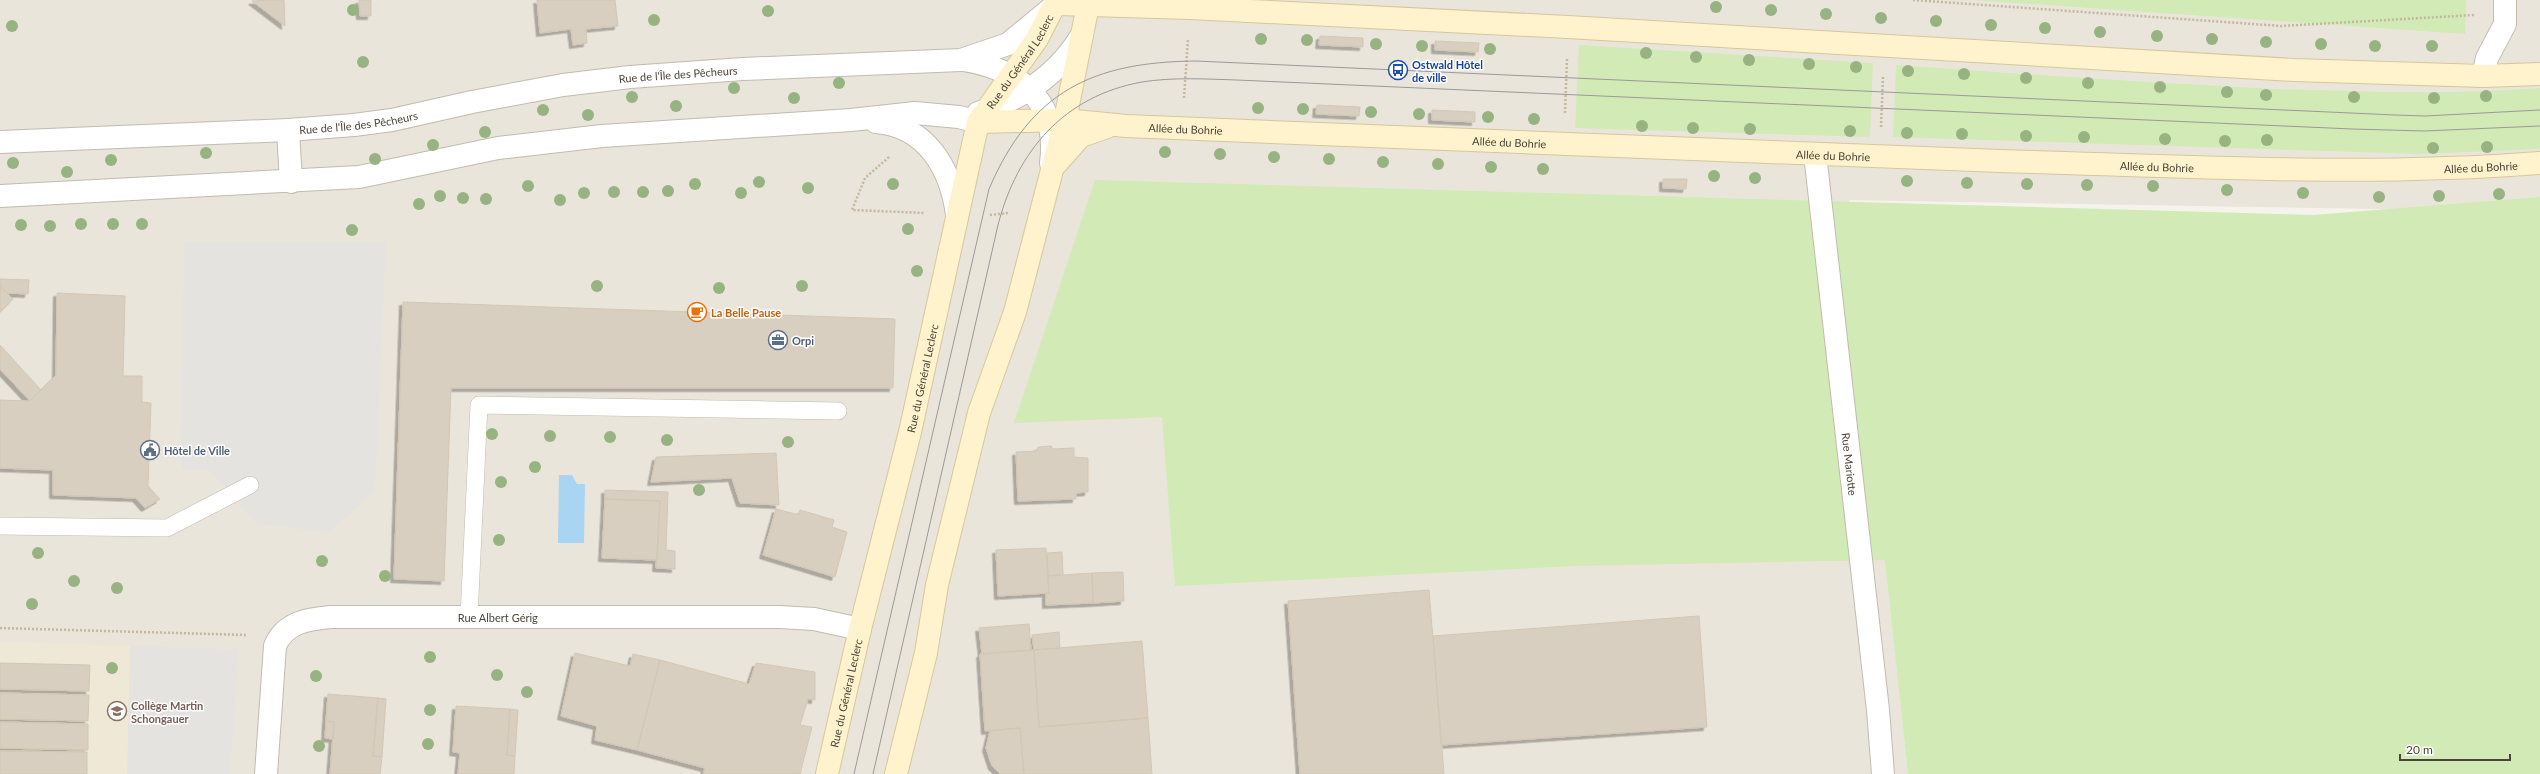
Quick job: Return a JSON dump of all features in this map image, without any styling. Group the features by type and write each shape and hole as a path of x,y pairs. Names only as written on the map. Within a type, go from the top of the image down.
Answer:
{"main road":[{"path":"1134,0 1164,7"},
{"path":"1056,2 1089,2 1568,27 2294,70 2483,76 2540,74"},
{"name":"Rue du Général Leclerc","path":"827,774 860,629 910,432 956,215 975,116 1012,75 1037,39 1056,2"},
{"path":"1056,120 1084,32 1089,2"},
{"name":"Allée du Bohrie","path":"975,116 1056,120 1126,126 1880,157 2296,170 2415,170 2540,163"},
{"name":"Allée du Bohrie","path":"1050,176 1063,154 1081,136 1108,127 1126,126"},
{"path":"896,774 926,653 937,585 979,413 1015,312 1038,216 1050,176"}],"street":[{"name":"Rue de l'Île des Pêcheurs","path":"0,142 288,130 392,120 480,100 563,85 630,77 743,69 961,60 1008,44 1056,2"},
{"path":"2483,76 2487,58 2505,24 2505,7"},
{"path":"0,196 291,182 386,173 498,148 539,142 851,120 915,113 975,116 1030,90 1052,73 1070,54 1084,32"},
{"path":"961,60 980,63 1012,75 1037,96 1056,120 1051,140 1050,176"},
{"path":"851,120 897,126 919,137 934,151 945,169 954,194 956,215"},
{"name":"Rue de l'Île des Pêcheurs","path":"288,130 291,182"},
{"name":"Rue Mariotte","path":"1815,154 1878,710 1883,774"},
{"name":"Rue Albert Gérig","path":"279,636 299,622 315,618 779,617 814,619 860,629"},
{"path":"266,774 273,660 279,636"}],"lane":[{"path":"468,617 478,405 838,411"},
{"path":"0,526 167,528 250,485"}],"path":[{"path":"1913,0 2281,26 2505,7"},
{"path":"1563,143 1568,27"},
{"path":"1880,157 1884,46"},
{"path":"956,215 974,218 1013,212 1038,216"},
{"path":"0,628 279,636"}],"shaded area":[{"path":"0,0 2540,0 2540,200 2434,210 1849,200 1908,774 0,774"},
{"path":"184,242 386,242 375,491 329,532 257,524 209,470 181,470"},
{"name":"Collège Martin Schongauer","path":"0,642 239,649 230,774 0,774"},
{"path":"130,646 239,649 230,774 127,774"}],"green space":[{"path":"1974,0 2466,0 2465,34"},
{"path":"1579,45 1873,63 1870,137 1575,128"},
{"path":"1896,65 2275,89 2374,92 2473,92 2540,88 2540,149 2420,154 1893,137"},
{"path":"1095,180 2313,215 2540,197 2540,774 1908,774 1885,560 1576,566 1175,586 1162,417 1014,423"}],"water":[{"path":"559,475 572,475 577,484 585,484 584,543 558,543"}],"building":[{"path":"268,0 284,0 285,26 252,1"},
{"path":"359,0 371,0 371,16 360,16"},
{"path":"537,0 615,0 618,26 586,29 587,43 573,45 571,29 540,33"},
{"path":"1320,36 1363,38 1363,47 1319,45"},
{"path":"1435,41 1479,43 1478,52 1435,50"},
{"path":"1317,105 1360,107 1359,116 1316,114"},
{"path":"1432,110 1475,112 1475,122 1432,120"},
{"path":"1663,179 1687,179 1686,189 1663,188"},
{"path":"0,279 29,280 28,294 7,293 0,286"},
{"path":"0,286 13,299 0,312"},
{"path":"57,293 125,296 123,376 142,376 142,402 151,403 148,486 160,499 145,508 136,498 53,495 53,470 0,468 0,400 30,401 56,375"},
{"path":"403,302 895,319 893,388 451,388 444,581 394,579"},
{"path":"0,345 41,390 30,401 0,369"},
{"path":"1051,446 1053,449 1074,448 1074,457 1088,458 1088,492 1076,493 1076,499 1018,501 1016,452 1037,451 1038,447"},
{"path":"776,453 779,505 740,503 732,478 651,482 656,457"},
{"path":"605,490 668,492 666,550 675,551 675,569 656,568 660,501 605,499"},
{"path":"605,499 660,501 657,560 602,558"},
{"path":"776,509 799,515 800,510 834,520 832,527 847,532 835,577 763,555"},
{"path":"1046,548 1049,593 998,596 996,550"},
{"path":"1062,552 1063,574 1048,576 1047,553"},
{"path":"1123,572 1124,601 1093,603 1092,573"},
{"path":"1092,573 1093,603 1046,605 1046,594 1049,593 1048,576"},
{"path":"1429,590 1444,774 1300,774 1288,601"},
{"path":"1699,616 1707,727 1441,745 1433,636"},
{"path":"1029,624 1031,650 982,654 979,628"},
{"path":"1059,632 1060,648 1034,650 1032,635"},
{"path":"1142,641 1148,718 1039,727 1034,650"},
{"path":"1034,650 1039,727 1148,718 1152,774 1024,774 1020,728 985,731 980,654"},
{"path":"575,653 630,666 633,654 660,660 637,750 595,740 597,726 561,716"},
{"path":"660,660 749,684 756,663 815,672 815,700 808,699 800,725 812,727 800,774 703,774 705,768 637,750"},
{"path":"0,663 90,665 89,691 0,689"},
{"path":"0,693 89,695 88,721 0,719"},
{"path":"328,694 378,698 373,756 382,757 380,774 330,774 334,722 326,721"},
{"path":"378,698 386,699 382,757 373,756"},
{"path":"456,706 510,709 507,755 515,756 514,774 458,774 460,753 453,752"},
{"path":"510,709 518,710 515,756 507,755"},
{"path":"326,721 334,722 333,739 325,738"},
{"path":"0,722 88,724 88,750 0,748"},
{"path":"1020,728 1024,774 1000,774 992,766 986,748 990,731"},
{"path":"0,751 87,752 87,774 0,774"}],"tram line":[{"path":"854,774 989,189 1006,155 1025,128 1046,106 1070,89 1096,76 1126,68 1159,63 1196,61 2395,115 2425,116 2540,110"},
{"path":"873,774 998,225 1006,198 1031,151 1048,131 1067,114 1089,100 1114,89 1154,80 1201,79 2352,129 2424,131 2540,126"}],"place":[{"name":"Ostwald Hôtel de ville","path":"1398,70"},
{"name":"La Belle Pause","path":"697,312"},
{"name":"Orpi","path":"778,340"},
{"name":"Hôtel de Ville","path":"150,450"},
{"name":"Collège Martin Schongauer","path":"117,711"}]}
